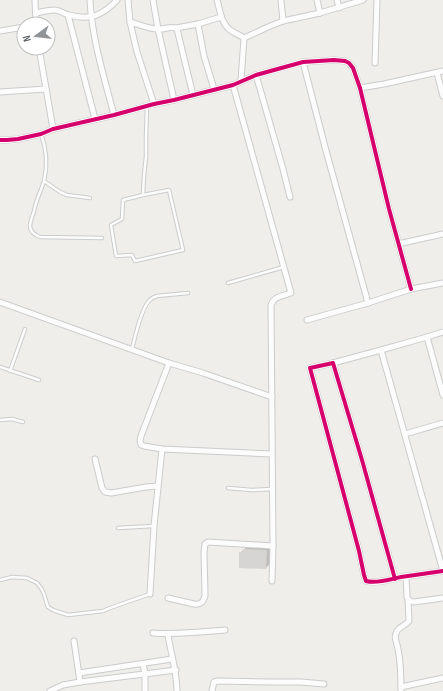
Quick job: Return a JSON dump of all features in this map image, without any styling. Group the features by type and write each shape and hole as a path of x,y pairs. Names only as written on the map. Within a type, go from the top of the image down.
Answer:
{"street":[{"path":"34,0 36,13 54,10 77,17 91,17 98,15 109,8 117,0"},
{"path":"90,0 91,17 114,115"},
{"path":"128,0 130,22 137,52 154,104"},
{"path":"153,0 174,100"},
{"path":"217,0 221,17 225,25 230,30 244,38"},
{"path":"281,0 283,21"},
{"path":"317,0 320,14"},
{"path":"337,0 339,8"},
{"path":"244,38 283,21 320,14 363,0"},
{"path":"375,63 376,0"},
{"path":"68,15 95,119"},
{"path":"130,22 158,29 172,27 176,28 198,24 221,17"},
{"path":"198,24 204,56 214,89"},
{"path":"0,31 16,28"},
{"path":"176,28 193,95"},
{"path":"241,81 244,38"},
{"path":"40,56 53,129"},
{"path":"0,140 18,139 41,134 53,129 233,85 256,75 303,62 334,60 345,61 353,68 360,88 398,244 411,289"},
{"path":"303,62 368,303"},
{"path":"360,88 443,71"},
{"path":"437,73 443,96"},
{"path":"256,75 290,197"},
{"path":"233,85 291,293 275,298 271,305 272,581"},
{"path":"0,92 46,89"},
{"path":"398,244 443,234"},
{"path":"307,320 411,289 443,283"},
{"path":"0,302 169,363 272,397"},
{"path":"381,350 443,571 371,582 366,581 364,575 310,368 443,332"},
{"path":"427,337 443,395"},
{"path":"169,363 141,436 141,445 162,449 272,454"},
{"path":"333,363 362,460 394,579"},
{"path":"405,434 443,423"},
{"path":"150,594 154,526 162,449"},
{"path":"95,459 102,488 105,492 111,493 158,486"},
{"path":"168,598 199,605 203,602 205,596 204,552 205,544 208,542 273,546"},
{"path":"406,576 407,597 410,614 409,621 406,625 400,627 394,636 401,663 401,689 443,678"},
{"path":"408,600 414,602 443,598"},
{"path":"153,633 168,635 225,630"},
{"path":"168,635 172,659 176,670 177,691"},
{"path":"74,641 80,682"},
{"path":"78,673 172,659"},
{"path":"143,664 145,674 145,691"},
{"path":"50,691 63,685 80,682 176,670"},
{"path":"212,691 214,682 218,681 301,682 324,684"}],"lane":[{"path":"143,195 146,157 147,106"},
{"path":"41,134 45,145 47,160 44,181 36,201 30,226 31,230 35,235 40,237 102,238"},
{"path":"44,181 67,195 90,198"},
{"path":"169,190 183,250 135,261 132,255 116,256 111,225 122,219 123,200 143,195 169,190"},
{"path":"228,283 284,267"},
{"path":"132,349 144,308 148,301 157,296 188,292"},
{"path":"10,371 25,329"},
{"path":"0,367 39,380"},
{"path":"0,420 12,419 24,422"},
{"path":"228,488 252,490 272,489"},
{"path":"118,528 154,526"},
{"path":"0,580 12,577 27,578 37,582 44,594 48,607 68,615 103,611 150,594"}],"building":[{"path":"243,549 267,550 266,569 239,568 239,552 243,552"}],"cycle path":[{"path":"0,140 18,139 41,134 53,129 233,85 256,75 303,62 334,60 345,61 353,68 360,88 389,209 411,289"},
{"path":"395,579 362,460 333,363 310,368 366,581 379,582 393,579 397,578 401,577 443,571"}]}
